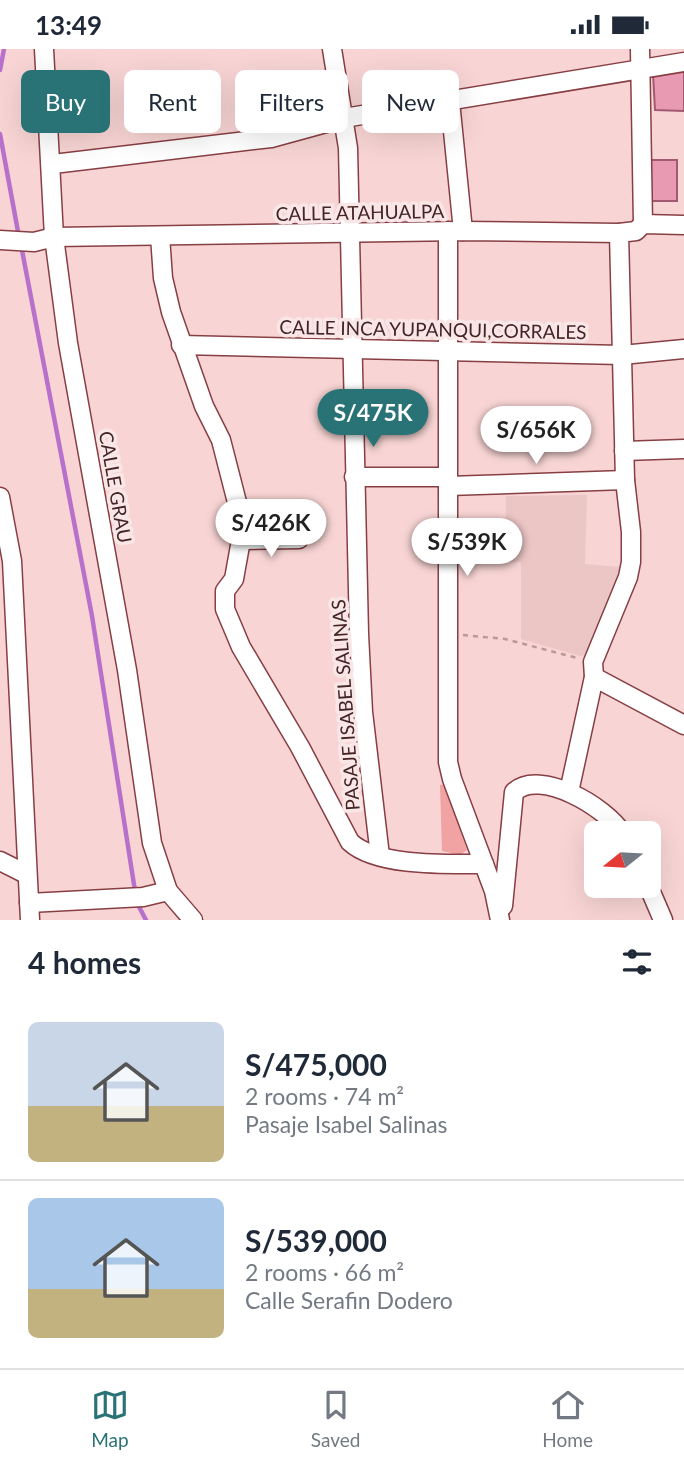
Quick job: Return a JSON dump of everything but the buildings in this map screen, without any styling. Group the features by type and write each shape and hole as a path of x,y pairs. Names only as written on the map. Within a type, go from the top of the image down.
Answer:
{"street":[{"name":"CALLE GRAU","path":"44,49 53,164 54,237 68,344 127,670 152,843 169,891 192,920"},
{"name":"PASAJE ISABEL SALINAS","path":"332,49 336,70"},
{"path":"640,49 643,224"},
{"path":"459,99 684,62"},
{"path":"53,164 271,138 289,133"},
{"name":"PASAJE ISABEL SALINAS","path":"345,133 351,232 354,477 363,712 380,856"},
{"path":"451,133 455,231 446,352 449,762 501,920"},
{"name":"CALLE ATAHUALPA","path":"0,240 34,242 54,237 351,232 619,233 636,231 643,224 684,225"},
{"path":"569,792 594,669 631,562 631,532 625,480 619,233"},
{"path":"160,236 163,278 181,345 204,406 221,440 240,514 242,540 234,579 225,591 225,609 241,647 300,747 350,842 361,852 436,864 484,864"},
{"name":"CALLE INCA YUPANQUI,CORRALES","path":"181,345 621,355 684,349"},
{"path":"624,451 684,449"},
{"path":"354,477 448,482 625,480"},
{"path":"0,497 12,561 8,685 29,912 169,891"},
{"path":"242,540 299,539"},
{"path":"594,669 684,725"},
{"path":"501,920 514,792 521,785 531,783 569,792 583,798 612,821"},
{"path":"0,861 26,874"},
{"path":"654,898 663,920"}],"path":[{"path":"447,634 505,639 594,669"}],"shaded area":[{"path":"587,495 585,564 621,567 590,649 586,655 580,656 521,639 521,562 505,562 506,496"},
{"path":"445,784 467,850 460,855 442,851 440,785"}],"waterway":[{"path":"0,70 4,49"},
{"path":"0,134 19,237"},
{"path":"21,245 92,616 135,891"},
{"path":"137,903 146,920"}]}
